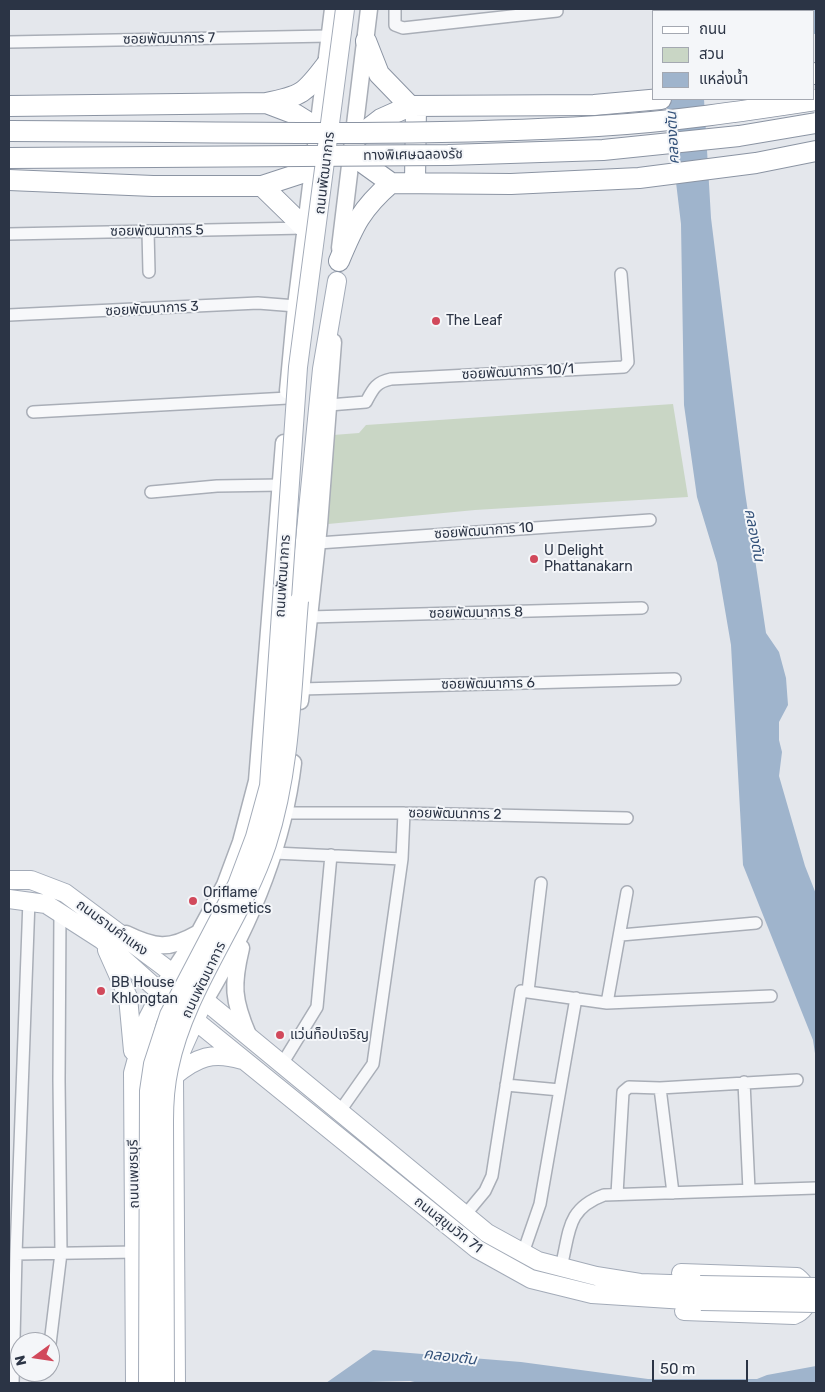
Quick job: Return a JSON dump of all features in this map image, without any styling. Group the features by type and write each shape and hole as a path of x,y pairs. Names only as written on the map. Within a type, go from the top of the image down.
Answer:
{"highway":[{"path":"366,41 379,74 413,106 415,183"},
{"path":"9,106 266,103 291,98 302,93 326,65"},
{"path":"391,183 357,147 381,119 413,106 594,106 652,100"},
{"name":"ทางพิเศษฉลองรัช","path":"9,131 445,132 600,126 740,112 816,100"},
{"path":"266,103 294,114 318,129"},
{"name":"ทางพิเศษฉลองรัช","path":"9,158 448,155 603,150 739,136 816,123"},
{"path":"339,261 356,220 366,206 391,183 511,184 639,178 756,163 816,151"},
{"path":"9,180 153,186 262,186 314,169"},
{"path":"262,186 305,228"}],"main road":[{"name":"ถนนพัฒนาการ","path":"173,972 199,933 225,885 241,842 257,781 296,306 332,9"},
{"name":"ถนนพัฒนาการ","path":"156,1121 149,1091 160,1039 169,1015 237,885 255,837 269,786 298,367 345,9"},
{"name":"ถนนพัฒนาการ","path":"205,1000 236,947 247,921 274,853 290,788 318,543 339,261 357,147 369,9"},
{"path":"318,129 357,147"},
{"path":"314,169 357,147"},
{"name":"ถนนพัฒนาการ","path":"156,1121 176,1041 186,1016 247,892 266,845 283,788 322,369 337,282"},
{"path":"251,802 264,810 284,811"},
{"name":"ถนนรามคำแหง","path":"9,880 32,880 65,893 107,934 160,992 194,1019"},
{"name":"ถนนรามคำแหง","path":"9,898 46,904 107,934 173,972 205,1000"},
{"path":"247,921 234,982 238,1013 248,1035"},
{"path":"107,934 154,945 180,944 199,933"},
{"path":"107,934 128,997 133,1034 133,1073"},
{"name":"ถนนเพชรบุรี","path":"135,1383 136,1252 133,1073 148,1018 160,992 173,972"},
{"path":"176,1383 174,1076 180,1054 194,1019 205,1000"},
{"name":"ถนนสุขุมวิท 71","path":"205,1000 487,1234 538,1261 596,1276 701,1293 816,1302"},
{"name":"ถนนสุขุมวิท 71","path":"194,1019 477,1249 531,1279 592,1294 701,1293 816,1287"},
{"path":"174,1076 190,1063 205,1056 228,1056 246,1061"},
{"name":"ถนนเพชรบุรี","path":"148,1383 156,1121"},
{"path":"156,1121 165,1383"},
{"path":"157,1383 156,1287 174,1224"},
{"path":"136,1252 156,1287"},
{"path":"592,1294 602,1302 624,1308 643,1309 794,1315 803,1312 807,1304 808,1291 805,1283 797,1277 617,1271 596,1276"}],"street":[{"path":"395,9 395,25 402,28 556,11"},
{"name":"ซอยพัฒนาการ 7","path":"9,42 330,36"},
{"name":"ซอยพัฒนาการ 5","path":"9,234 305,228"},
{"path":"148,231 149,272"},
{"name":"ซอยพัฒนาการ 10/1","path":"329,405 366,402 374,387 380,381 391,379 624,366 628,362 621,274"},
{"name":"ซอยพัฒนาการ 3","path":"9,316 258,303 296,306"},
{"path":"33,412 288,398"},
{"path":"151,492 217,486 281,485"},
{"name":"ซอยพัฒนาการ 10","path":"318,543 650,520"},
{"name":"ซอยพัฒนาการ 8","path":"309,617 642,608"},
{"name":"ซอยพัฒนาการ 6","path":"301,689 675,679"},
{"name":"ซอยพัฒนาการ 2","path":"284,811 627,818"},
{"path":"340,1112 373,1064 402,859 404,813"},
{"path":"274,853 402,859"},
{"path":"282,1064 317,1007 331,855"},
{"path":"465,1215 485,1191 492,1176 541,883"},
{"path":"607,1003 621,935 627,892"},
{"path":"13,1383 29,900"},
{"path":"51,1332 60,1253 60,912"},
{"path":"621,935 756,923"},
{"path":"524,991 607,1003 771,996"},
{"path":"523,1253 540,1204 576,998"},
{"path":"617,1194 623,1092 629,1086 660,1088 796,1080"},
{"path":"744,1082 749,1190"},
{"path":"506,1085 560,1090"},
{"path":"660,1088 673,1192"},
{"path":"561,1267 574,1215 581,1206 604,1195 816,1188"},
{"path":"16,1254 136,1252"}],"green space":[{"path":"673,404 688,497 475,510 328,524 333,435 359,433 366,425"}],"water":[{"path":"816,9 816,34 815,10 656,10"},
{"name":"คลองตัน","path":"666,100 704,100 711,218 745,492 766,633 779,652 786,678 788,705 779,722 779,740 782,752 779,776 805,866 816,894 816,1060 813,1040 743,865 731,645 717,563 697,497 684,405 681,224"},
{"name":"คลองตัน","path":"373,1350 521,1362 648,1379 757,1379 767,1375 816,1366 816,1383 419,1383 410,1381 326,1383"}],"place":[{"name":"The Leaf","path":"436,321"},
{"name":"U Delight Phattanakarn","path":"534,559"},
{"name":"Oriflame Cosmetics","path":"193,901"},
{"name":"BB House Khlongtan","path":"101,991"},
{"name":"แว่นท็อปเจริญ","path":"280,1035"}]}
